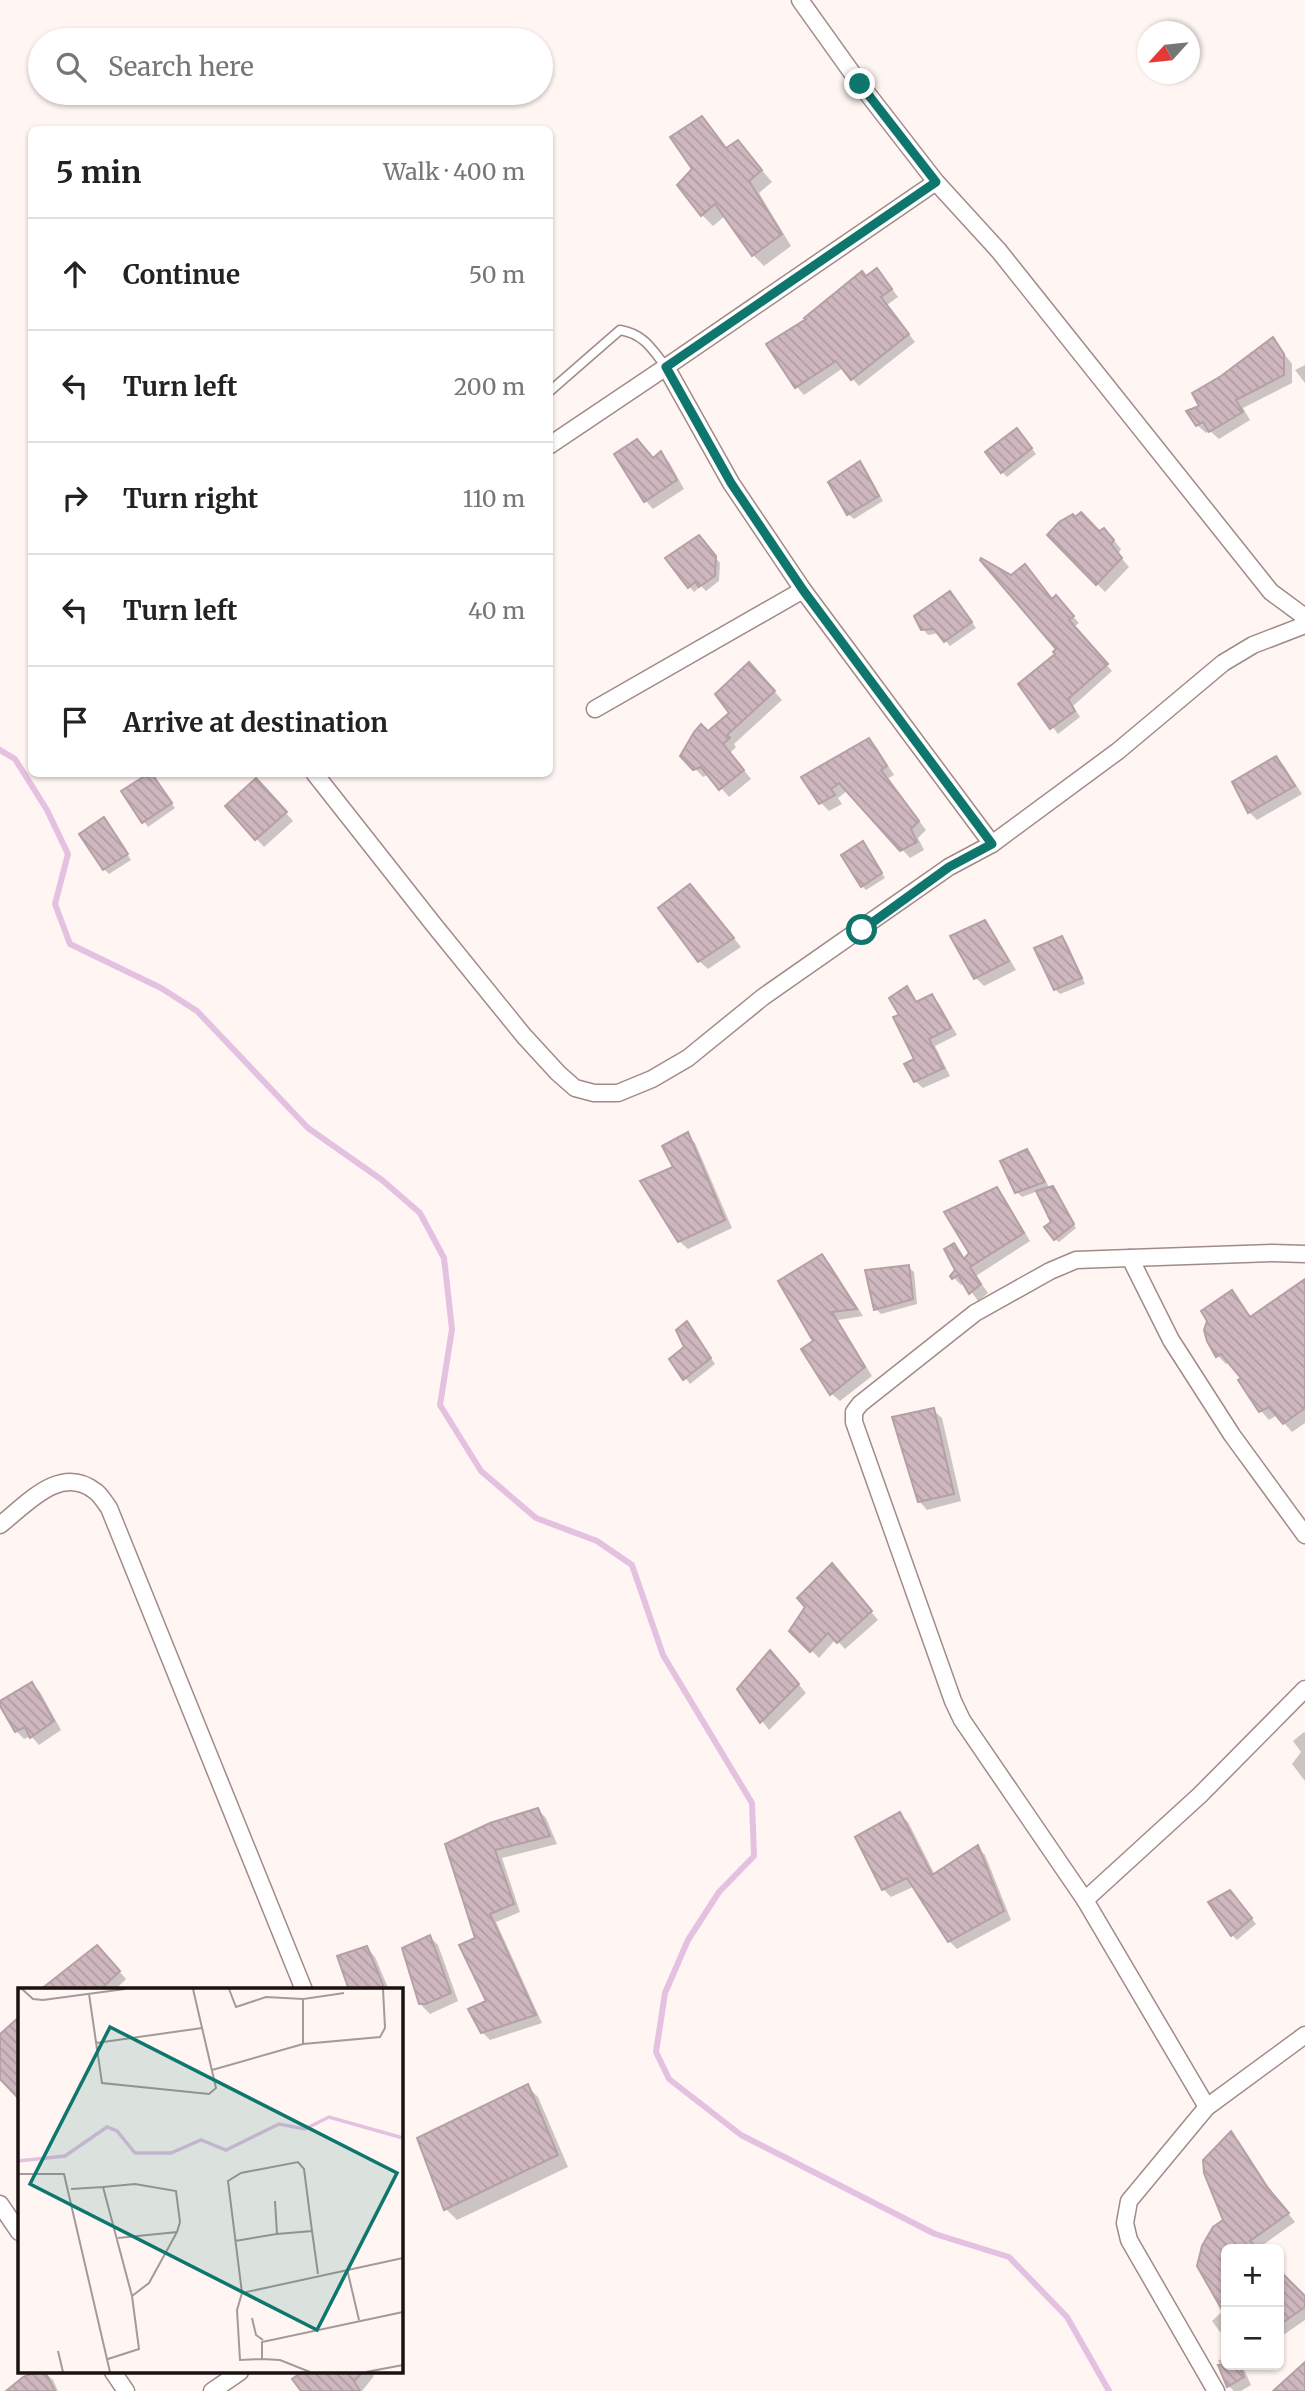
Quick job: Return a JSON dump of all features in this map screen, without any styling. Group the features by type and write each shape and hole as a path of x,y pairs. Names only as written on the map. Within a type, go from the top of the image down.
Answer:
{"street":[{"path":"803,1 860,84 936,182 999,251 1271,592 1305,617"},
{"path":"553,443 936,182"},
{"path":"666,367 731,483 803,590 992,844"},
{"path":"595,709 803,590"},
{"path":"317,777 524,1036 575,1088 594,1093 618,1093 652,1079 688,1058 764,997 949,867 992,844 1118,751 1223,663 1253,645 1305,625"},
{"path":"1207,2107 1085,1900 962,1720 854,1422 854,1412 860,1404 975,1313 1050,1271 1076,1260 1305,1254"},
{"path":"1130,1258 1171,1340 1232,1435 1305,1535"},
{"path":"0,1525 48,1486 64,1481 77,1481 96,1492 109,1508 303,1988"},
{"path":"1085,1900 1199,1795 1305,1689"},
{"path":"1216,2391 1129,2240 1125,2223 1129,2201 1207,2107 1305,2035"},
{"path":"0,2204 18,2231"},
{"path":"114,2374 126,2391"},
{"path":"212,2391 237,2374"}],"lane":[{"path":"553,388 620,330 636,332 666,367"}],"building":[{"path":"702,116 726,148 738,140 762,170 749,181 782,234 752,256 715,204 701,216 677,185 692,169 670,137"},
{"path":"877,268 892,289 881,297 909,334 851,380 836,361 795,388 766,344 806,319 804,318 862,271 866,276"},
{"path":"1273,337 1284,354 1284,375 1236,400 1243,412 1209,432 1203,422 1196,426 1186,411 1199,406 1192,393 1221,376"},
{"path":"1017,428 1032,448 1001,473 985,452"},
{"path":"637,439 653,458 661,451 677,480 644,502 614,454"},
{"path":"860,461 879,496 847,515 828,482"},
{"path":"1081,512 1099,531 1104,528 1114,540 1111,544 1122,558 1096,585 1047,535 1059,522"},
{"path":"699,535 716,556 715,576 699,587 695,582 688,588 665,558"},
{"path":"981,558 1011,575 1025,564 1052,599 1056,595 1074,616 1069,620 1108,664 1068,699 1075,711 1050,729 1018,684 1055,654 1053,652 1056,649"},
{"path":"950,591 972,622 944,642 934,629 921,630 914,616"},
{"path":"749,662 775,691 727,735 730,738 723,744 744,770 719,790 701,767 693,770 680,756 701,724 708,731 729,713 715,694"},
{"path":"869,738 887,766 881,770 919,821 911,829 917,842 900,851 839,783 831,789 835,795 819,804 801,777"},
{"path":"1276,756 1295,786 1248,813 1232,782"},
{"path":"143,777 154,777 172,803 142,823 121,791"},
{"path":"256,778 287,812 255,840 225,806"},
{"path":"104,817 128,854 103,870 79,834"},
{"path":"863,841 882,873 861,887 841,855"},
{"path":"690,884 734,938 698,962 658,908"},
{"path":"985,920 1009,961 974,979 950,936"},
{"path":"1062,936 1082,978 1054,990 1034,948"},
{"path":"907,986 916,1002 932,994 951,1028 929,1039 944,1068 914,1082 904,1064 914,1059 893,1017 899,1015 889,998"},
{"path":"688,1132 725,1220 678,1242 640,1181 673,1167 662,1146"},
{"path":"1027,1149 1045,1182 1015,1193 1000,1161"},
{"path":"1053,1186 1074,1224 1054,1240 1044,1227 1051,1222 1036,1191"},
{"path":"997,1187 1024,1233 970,1267 981,1284 969,1294 958,1275 952,1279 950,1276 955,1270 944,1249 954,1243 964,1259 969,1253 944,1212"},
{"path":"822,1254 857,1309 832,1312 865,1367 830,1395 801,1349 813,1341 778,1281"},
{"path":"909,1265 913,1299 874,1310 865,1270"},
{"path":"1305,1279 1305,1408 1283,1424 1269,1407 1259,1412 1238,1380 1241,1378 1221,1354 1216,1357 1207,1341 1204,1330 1207,1321 1201,1311 1232,1290 1250,1317"},
{"path":"687,1321 711,1358 683,1380 669,1359 684,1347 676,1330"},
{"path":"934,1408 954,1494 918,1502 892,1417"},
{"path":"832,1563 872,1611 837,1643 828,1633 810,1652 789,1631 805,1607 797,1598"},
{"path":"770,1650 799,1684 760,1723 737,1689"},
{"path":"32,1682 54,1721 30,1738 25,1727 15,1732 0,1706 0,1701"},
{"path":"538,1808 550,1836 495,1850 514,1904 490,1914 536,2015 481,2033 468,2009 486,2001 459,1945 475,1938 445,1844 490,1823"},
{"path":"900,1812 932,1875 978,1845 1004,1911 948,1942 907,1878 882,1890 855,1837"},
{"path":"1230,1890 1252,1918 1231,1936 1208,1902"},
{"path":"430,1935 451,1993 426,2004 419,2004 402,1948"},
{"path":"97,1945 120,1971 102,1988 43,1988"},
{"path":"367,1946 384,1988 348,1988 337,1956"},
{"path":"18,2018 18,2098 0,2079 0,2034"},
{"path":"528,2084 558,2155 444,2210 417,2138"},
{"path":"1231,2131 1267,2187 1289,2213 1250,2241 1253,2244 1221,2244 1221,2308 1197,2266 1202,2246 1213,2227 1223,2220 1204,2173 1203,2160"},
{"path":"1284,2275 1305,2296 1305,2307 1284,2322"},
{"path":"1305,2362 1305,2391 1273,2391"},
{"path":"1218,2365 1221,2365 1221,2370 1241,2370 1244,2377 1227,2387"},
{"path":"46,2374 55,2391 6,2391 23,2377"},
{"path":"299,2374 361,2374 354,2381 360,2391 301,2391 292,2379"}],"waterway":[{"path":"0,750 15,759 47,810 68,854 55,904 70,944 161,988 197,1011 308,1128 382,1180 420,1213 444,1258 452,1329 440,1405 481,1471 536,1518 597,1541 632,1565 663,1655 752,1803 754,1856 719,1892 688,1940 665,1993 656,2052 669,2079 741,2135 935,2234 1009,2257 1067,2317 1109,2391"}],"route":[{"path":"860,84 936,182 666,367 731,483 803,590 992,844 949,867 862,930"}]}
